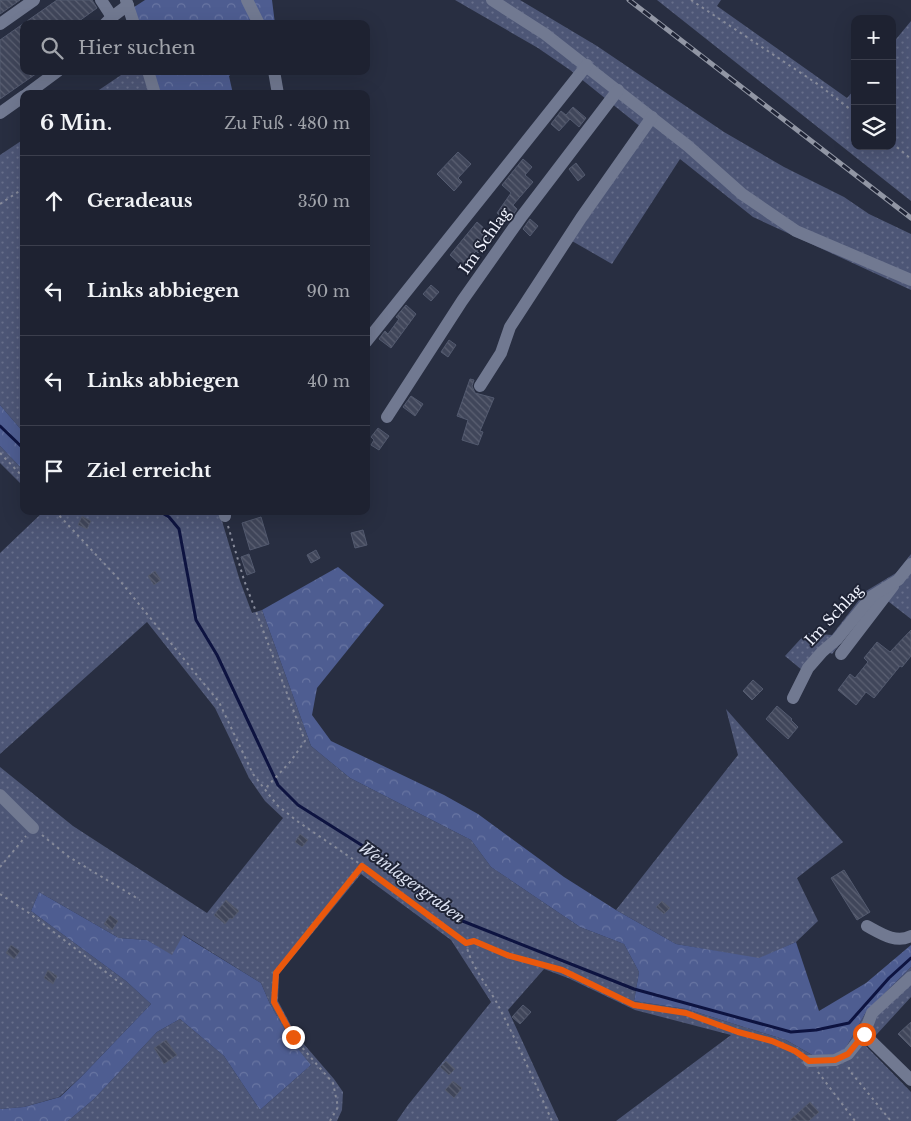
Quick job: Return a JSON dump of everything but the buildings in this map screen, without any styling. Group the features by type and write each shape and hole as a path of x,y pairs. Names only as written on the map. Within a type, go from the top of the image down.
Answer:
{"street":[{"path":"0,24 34,0"},
{"path":"101,0 108,20 127,3 133,20"},
{"path":"247,0 257,20"},
{"path":"492,0 545,34 587,65 688,146 742,194 796,231 911,280"},
{"name":"Im Schlag","path":"370,337 587,65"},
{"path":"32,90 52,75"},
{"path":"149,75 154,90"},
{"path":"275,75 277,90"},
{"name":"Im Schlag","path":"387,417 462,301 516,223 618,90"},
{"path":"0,113 20,99"},
{"path":"480,386 501,353 510,327 515,319 581,218 652,117"},
{"name":"Im Schlag","path":"793,698 808,668 822,652 837,638 872,596 898,580 911,564"},
{"path":"841,654 898,580"},
{"path":"0,795 33,828"},
{"path":"867,926 893,938 907,938 911,936"},
{"path":"809,1061 835,1060 848,1054 864,1034 872,1014 911,977"},
{"path":"864,1034 911,1080"}],"path":[{"path":"691,0 819,85 851,110"},
{"path":"896,146 911,159"},
{"path":"0,204 20,191"},
{"path":"0,453 20,474"},
{"path":"60,515 116,576 219,702 253,774 277,805 466,943 467,953 491,992 512,1032 552,1121"},
{"path":"225,515 244,580 305,741 278,777 264,790"},
{"path":"0,867 33,828 70,857 140,900"},
{"path":"330,1121 338,1107 333,1083 293,1037 274,1002 276,973 362,866"},
{"path":"0,894 29,913 124,986"},
{"path":"466,943 474,941 507,955 562,970 634,1005 686,1013 738,1032 772,1041 795,1051 809,1061 855,1121"},
{"path":"848,1054 849,1070 891,1121"}],"shaded area":[{"path":"455,0 520,0 597,46 724,132 784,167 844,197 869,214 911,234 911,290 753,217 680,159 612,264 572,241 647,132 570,70 538,48"},
{"path":"657,0 721,0 717,6 847,98 851,94 851,150 896,150 896,39 911,21 911,201"},
{"path":"121,75 144,75 149,90 99,90"},
{"path":"20,142 20,428 0,405 0,155"},
{"path":"0,446 20,467 20,483 0,463"},
{"path":"40,515 220,515 240,581 252,613 262,610 311,746 350,778 471,840 491,867 580,927 624,944 639,972 634,1001 686,1009 786,1040 814,1056 843,1053 866,1012 911,967 911,997 866,1046 911,1092 911,1121 616,1121 731,1035 635,1010 568,978 544,969 508,1010 559,1121 397,1121 491,1002 451,940 361,874 279,974 278,1001 296,1035 343,1092 342,1110 337,1121 68,1121 94,1099 157,1032 180,1019 224,1056 260,1110 311,1065 290,1040 270,1004 261,983 184,935 172,956 147,940 119,938 39,892 31,911 126,981 151,1004 82,1076 59,1097 24,1107 0,1109 0,767 73,826 207,913 283,818 265,801 249,778 215,708 147,622 0,754 0,553"},
{"path":"911,554 911,619 880,595 832,654 826,651 808,675 785,656 806,633 832,635 866,591 896,573"},
{"path":"726,709 843,842 797,878 818,921 796,942 759,959 676,944 616,910 738,755"}],"green space":[{"path":"145,0 272,0 274,20 260,20 258,15 249,20 127,20 125,13"},
{"path":"144,75 230,75 232,90 149,90"},
{"path":"0,405 20,428 20,467 0,446"},
{"path":"338,567 384,605 317,688 312,715 331,741 444,795 478,814 564,877 616,910 676,944 759,958 796,942 819,1011 866,983 911,945 911,967 866,1012 843,1053 814,1056 786,1040 686,1009 634,1001 639,972 624,944 580,927 491,867 471,840 350,778 311,746 262,610"},
{"path":"39,892 119,938 147,940 172,955 183,935 261,983 270,1004 290,1039 311,1065 260,1110 224,1056 180,1019 157,1032 94,1099 68,1121 0,1121 0,1109 24,1107 60,1097 151,1004 126,981 31,911"}],"waterway":[{"name":"Weinlagergraben","path":"0,426 20,445"},
{"name":"Weinlagergraben","path":"166,515 179,529 196,620 217,655 278,785 298,805 363,846 460,920 634,989 791,1032 816,1030 849,1023 889,978 911,958"}],"railway":[{"path":"629,0 911,218"}],"route":[{"path":"293,1037 274,1002 276,973 362,866 466,943 474,941 507,955 562,970 634,1005 686,1013 738,1032 772,1041 795,1051 809,1061 835,1060 848,1054 864,1034"}]}
